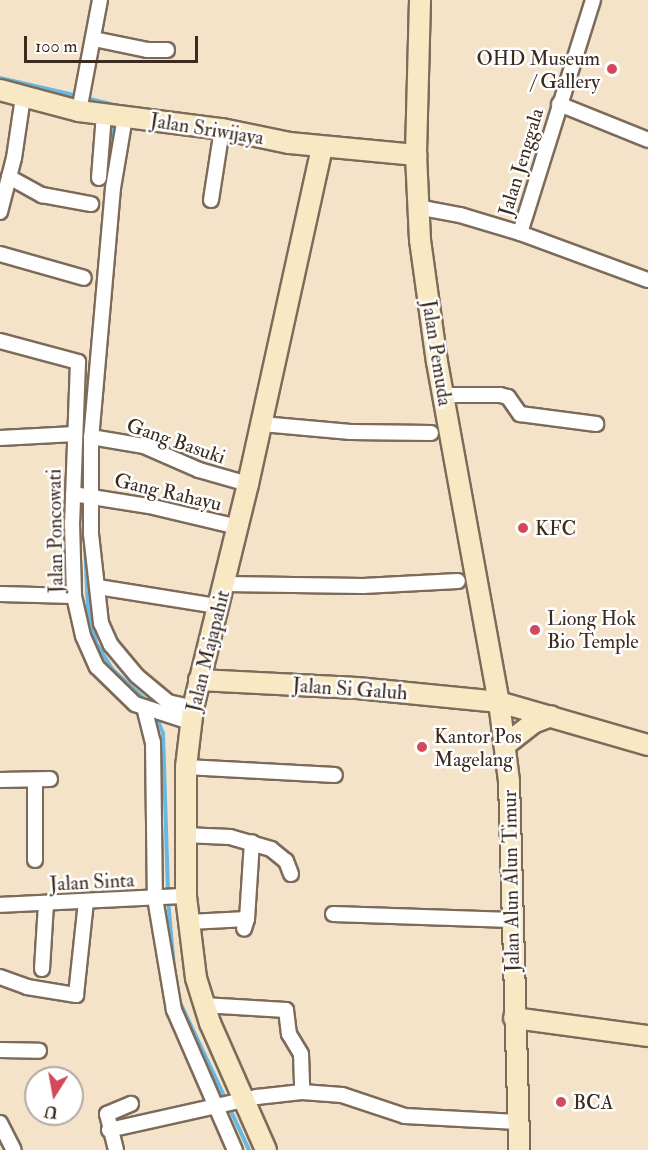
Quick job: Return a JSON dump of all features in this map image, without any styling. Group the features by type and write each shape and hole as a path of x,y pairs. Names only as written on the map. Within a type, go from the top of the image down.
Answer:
{"main road":[{"name":"Jalan Pemuda","path":"420,0 417,207 443,395 505,745"},
{"name":"Jalan Sriwijaya","path":"0,90 79,111 222,129 322,147 416,155"},
{"name":"Jalan Majapahit","path":"266,1150 230,1103 203,1005 189,922 169,897 184,835 185,716 200,680 238,527 322,147"},
{"name":"Jalan Si Galuh","path":"200,680 357,688 499,702 648,745"},
{"path":"505,745 533,723 551,716"},
{"name":"Jalan Alun Alun Timur","path":"505,745 519,1150"},
{"path":"514,1018 648,1036"}],"street":[{"path":"79,111 100,0"},
{"name":"Jalan Jenggala","path":"520,233 593,0"},
{"path":"94,39 147,51 167,50"},
{"path":"0,212 9,177 23,97"},
{"path":"559,104 648,140"},
{"path":"99,178 115,115"},
{"path":"115,115 113,188 91,437 83,495 98,587 101,623 111,645 137,676 185,716"},
{"path":"211,200 222,129"},
{"path":"9,177 42,195 91,204"},
{"path":"417,207 520,233 648,280"},
{"path":"0,254 84,278"},
{"name":"Jalan Poncowati","path":"0,342 78,362 75,434 83,495 74,596 83,636 97,666 148,711"},
{"path":"443,395 508,396 520,414 596,424"},
{"path":"262,423 351,432 431,433"},
{"path":"0,438 75,434"},
{"name":"Gang Basuki","path":"91,437 150,448 199,470 248,484"},
{"name":"Gang Rahayu","path":"83,495 238,527"},
{"path":"224,584 363,586 458,581"},
{"path":"98,587 217,606"},
{"path":"0,594 74,596"},
{"path":"185,716 148,711 169,897 174,1010 230,1103 236,1150"},
{"path":"186,767 334,775"},
{"path":"0,780 50,779"},
{"path":"35,780 35,860"},
{"path":"184,835 252,842 280,855 291,874"},
{"path":"189,922 246,924 252,842"},
{"name":"Jalan Sinta","path":"0,905 169,897"},
{"path":"0,977 27,987 76,995 86,902"},
{"path":"42,969 46,904"},
{"path":"333,914 512,920"},
{"path":"203,1005 286,1010 289,1034 301,1054 302,1092"},
{"path":"0,1050 39,1052"},
{"path":"109,1130 230,1103 302,1092 342,1095 405,1116 517,1122"},
{"path":"116,1150 106,1114 131,1104"},
{"path":"0,1123 14,1150"}],"waterway":[{"path":"0,78 78,96"},
{"path":"86,98 115,105 114,109"},
{"path":"110,166 114,123"},
{"path":"84,472 84,492"},
{"path":"83,499 88,608 96,643 112,669 150,704"},
{"path":"156,716 163,733 168,893"},
{"path":"168,900 175,979"},
{"path":"177,996 226,1100"},
{"path":"229,1107 249,1150"}],"place":[{"name":"OHD Museum / Gallery","path":"612,69"},
{"name":"KFC","path":"523,528"},
{"name":"Liong Hok Bio Temple","path":"535,630"},
{"name":"Kantor Pos Magelang","path":"422,747"},
{"name":"BCA","path":"561,1102"}]}
